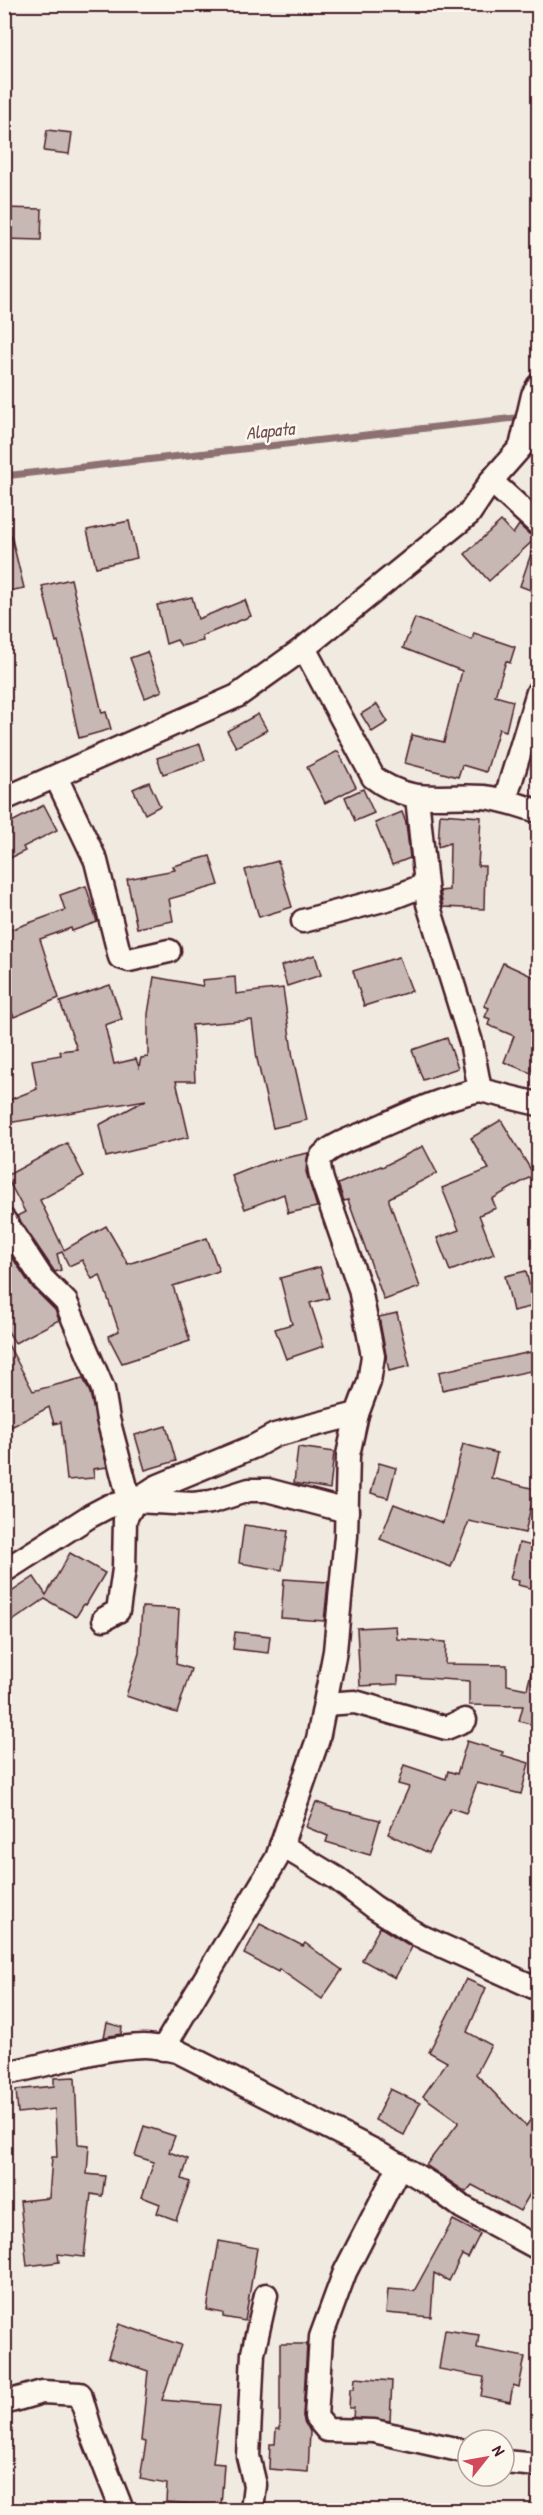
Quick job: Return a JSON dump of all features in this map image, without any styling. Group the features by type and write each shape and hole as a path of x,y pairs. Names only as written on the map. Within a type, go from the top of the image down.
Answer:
{"street":[{"path":"4,799 237,696 304,648 469,514 491,481 521,447 533,395 538,386"},
{"path":"491,481 538,524"},
{"path":"304,648 373,777 389,790 417,797 455,796 505,801 538,812"},
{"path":"505,801 538,692"},
{"path":"56,777 96,861 120,957 129,960 169,951"},
{"path":"417,797 428,904 471,1042 480,1090"},
{"path":"303,921 394,897 425,885"},
{"path":"163,2049 269,1875 277,1858 318,1739 336,1651 347,1511 348,1455 357,1414 369,1382 373,1356 360,1290 322,1180 320,1159 324,1154 346,1141 460,1094 480,1090 538,1104"},
{"path":"7,1227 42,1278 66,1302 103,1389 108,1419 127,1491 135,1501"},
{"path":"104,1619 118,1611 125,1519 135,1501 178,1477 255,1446 275,1435 357,1414"},
{"path":"4,1571 90,1516 110,1506 135,1501 193,1504 211,1502 249,1490 267,1491 347,1511"},
{"path":"325,1704 355,1702 446,1728 465,1720"},
{"path":"281,1845 336,1878 374,1907 418,1935 538,1989"},
{"path":"4,2073 27,2070 107,2049 145,2046 177,2051 400,2165 462,2207 538,2248"},
{"path":"400,2165 345,2271 321,2337 316,2417 327,2430 374,2431 456,2449"},
{"path":"252,2511 255,2486 248,2456 253,2353 266,2295"},
{"path":"4,2403 42,2392 80,2394 91,2431 122,2511"},
{"path":"516,2463 538,2465"}],"building":[{"path":"47,130 72,133 69,154 44,151"},
{"path":"4,208 42,209 41,240 4,239"},
{"path":"129,521 137,558 96,567 87,530"},
{"path":"501,521 513,534 519,525 529,534 537,537 489,581 465,554"},
{"path":"11,535 24,588 4,592 4,536"},
{"path":"536,539 538,540 538,593 520,586"},
{"path":"71,579 102,713 106,712 111,729 79,738 58,641 56,642 42,586"},
{"path":"192,597 198,619 245,600 251,616 202,636 203,641 181,646 177,640 166,644 157,605"},
{"path":"415,618 472,640 474,633 515,647 510,663 506,661 495,696 513,701 506,731 499,729 486,772 462,765 458,777 405,763 412,735 444,742 462,671 403,648"},
{"path":"147,652 162,691 145,698 130,658"},
{"path":"377,704 388,722 372,732 361,714"},
{"path":"258,714 267,730 236,747 227,731"},
{"path":"200,744 205,760 163,774 157,758"},
{"path":"338,751 356,787 325,803 307,767"},
{"path":"149,782 160,806 145,814 133,789"},
{"path":"363,789 374,813 355,821 345,797"},
{"path":"44,805 57,830 23,847 25,851 4,861 4,812 10,823"},
{"path":"402,812 406,823 410,858 392,865 375,823"},
{"path":"440,814 481,817 478,866 485,866 484,909 443,907 440,891 449,890 450,843 438,847"},
{"path":"210,856 219,885 169,899 173,921 137,928 127,879 175,870 173,866"},
{"path":"278,861 292,907 259,917 245,870"},
{"path":"86,886 97,922 40,939 59,998 14,1017 4,994 4,932 65,910 60,895"},
{"path":"315,955 321,975 287,986 281,966"},
{"path":"399,957 412,991 364,1006 353,971"},
{"path":"503,963 538,979 538,1076 504,1062 514,1036 488,1025 490,1019 485,1017 489,1008 484,1006"},
{"path":"154,977 203,986 202,980 235,977 236,994 283,988 293,1058 307,1120 273,1128 257,1059 252,1020 192,1025 195,1081 176,1081 189,1137 106,1157 99,1125 146,1100 8,1123 4,1115 4,1102 37,1089 32,1060 61,1055 60,1051 77,1049 60,1002 110,985 122,1019 105,1025 114,1064 136,1059 139,1067 141,1058 148,1057 148,1014"},
{"path":"447,1038 458,1068 423,1080 412,1050"},
{"path":"501,1120 534,1175 492,1199 496,1208 479,1215 494,1254 450,1271 437,1238 459,1230 442,1188 489,1169 471,1138"},
{"path":"67,1143 84,1176 40,1200 64,1250 106,1226 128,1264 207,1238 219,1271 173,1286 190,1341 122,1363 108,1336 119,1331 100,1275 92,1279 82,1260 69,1266 62,1252 57,1254 61,1270 55,1272 17,1216 25,1212 6,1176"},
{"path":"423,1146 437,1173 389,1198 420,1287 384,1300 348,1200 344,1201 338,1184 382,1167"},
{"path":"308,1153 306,1172 317,1207 288,1213 284,1194 245,1209 232,1176 267,1162"},
{"path":"8,1251 31,1286 55,1310 59,1320 15,1343 4,1325 4,1253"},
{"path":"320,1267 329,1298 310,1303 324,1346 286,1359 275,1329 292,1324 280,1278"},
{"path":"526,1271 534,1306 513,1311 505,1276"},
{"path":"397,1313 410,1366 389,1371 379,1317"},
{"path":"4,1337 33,1391 83,1378 90,1393 107,1467 93,1469 94,1478 67,1480 61,1422 54,1424 49,1407 11,1427 4,1415"},
{"path":"531,1352 535,1370 442,1390 439,1372"},
{"path":"166,1426 176,1461 145,1470 135,1435"},
{"path":"463,1444 497,1453 491,1478 535,1489 525,1533 469,1521 451,1567 380,1539 394,1504 443,1523"},
{"path":"298,1447 334,1452 330,1489 294,1483"},
{"path":"379,1463 396,1468 388,1498 371,1493"},
{"path":"244,1525 288,1531 282,1570 239,1563"},
{"path":"519,1543 538,1547 538,1585 536,1584 534,1589 518,1585 519,1581 510,1579"},
{"path":"70,1553 105,1573 76,1617 45,1599 11,1622 4,1612 4,1597 34,1577 46,1595"},
{"path":"284,1579 328,1582 324,1621 281,1618"},
{"path":"142,1607 179,1609 176,1664 191,1669 177,1713 126,1696 139,1653"},
{"path":"396,1626 397,1639 446,1642 445,1664 507,1665 507,1685 527,1689 532,1669 538,1669 538,1726 519,1721 523,1706 469,1705 469,1681 398,1676 398,1684 360,1686 357,1628"},
{"path":"235,1632 270,1636 268,1653 233,1649"},
{"path":"467,1741 529,1763 521,1794 477,1783 466,1813 451,1808 429,1853 388,1834 409,1787 398,1784 404,1765 446,1779 448,1771 457,1774"},
{"path":"316,1802 380,1820 370,1855 326,1842 328,1836 306,1827"},
{"path":"260,1924 303,1946 305,1943 342,1970 322,1999 279,1969 278,1972 244,1954"},
{"path":"380,1927 412,1947 395,1978 362,1960"},
{"path":"466,1979 486,1988 467,2032 491,2045 476,2074 526,2126 538,2109 538,2180 520,2211 472,2185 466,2192 426,2165 459,2122 423,2096 447,2062 429,2052"},
{"path":"107,2023 122,2027 121,2034 104,2037"},
{"path":"75,2077 78,2144 89,2145 87,2174 105,2176 102,2196 91,2194 84,2257 58,2254 59,2262 27,2266 20,2201 49,2198 52,2157 57,2157 55,2109 18,2113 16,2090 54,2086 54,2078"},
{"path":"390,2089 420,2103 404,2135 375,2120"},
{"path":"144,2126 175,2136 169,2152 188,2159 182,2179 190,2182 176,2220 157,2213 160,2204 142,2197 154,2162 135,2156"},
{"path":"453,2220 480,2234 468,2258 462,2255 449,2281 434,2273 431,2317 386,2313 388,2289 414,2291"},
{"path":"219,2241 257,2248 245,2321 223,2317 223,2313 207,2310"},
{"path":"119,2324 181,2345 162,2400 220,2405 213,2463 224,2464 221,2506 166,2502 167,2484 140,2479 146,2442 141,2441 148,2371 108,2357"},
{"path":"445,2330 479,2335 477,2348 525,2357 519,2387 513,2385 510,2402 481,2396 484,2377 439,2369"},
{"path":"280,2344 307,2344 303,2416 310,2432 308,2472 269,2469 270,2444 275,2444 276,2429 280,2429"},
{"path":"355,2378 392,2381 390,2421 353,2417 354,2408 349,2408 350,2389 354,2389"}],"waterway":[{"name":"Alapata","path":"4,476 524,417"}]}
